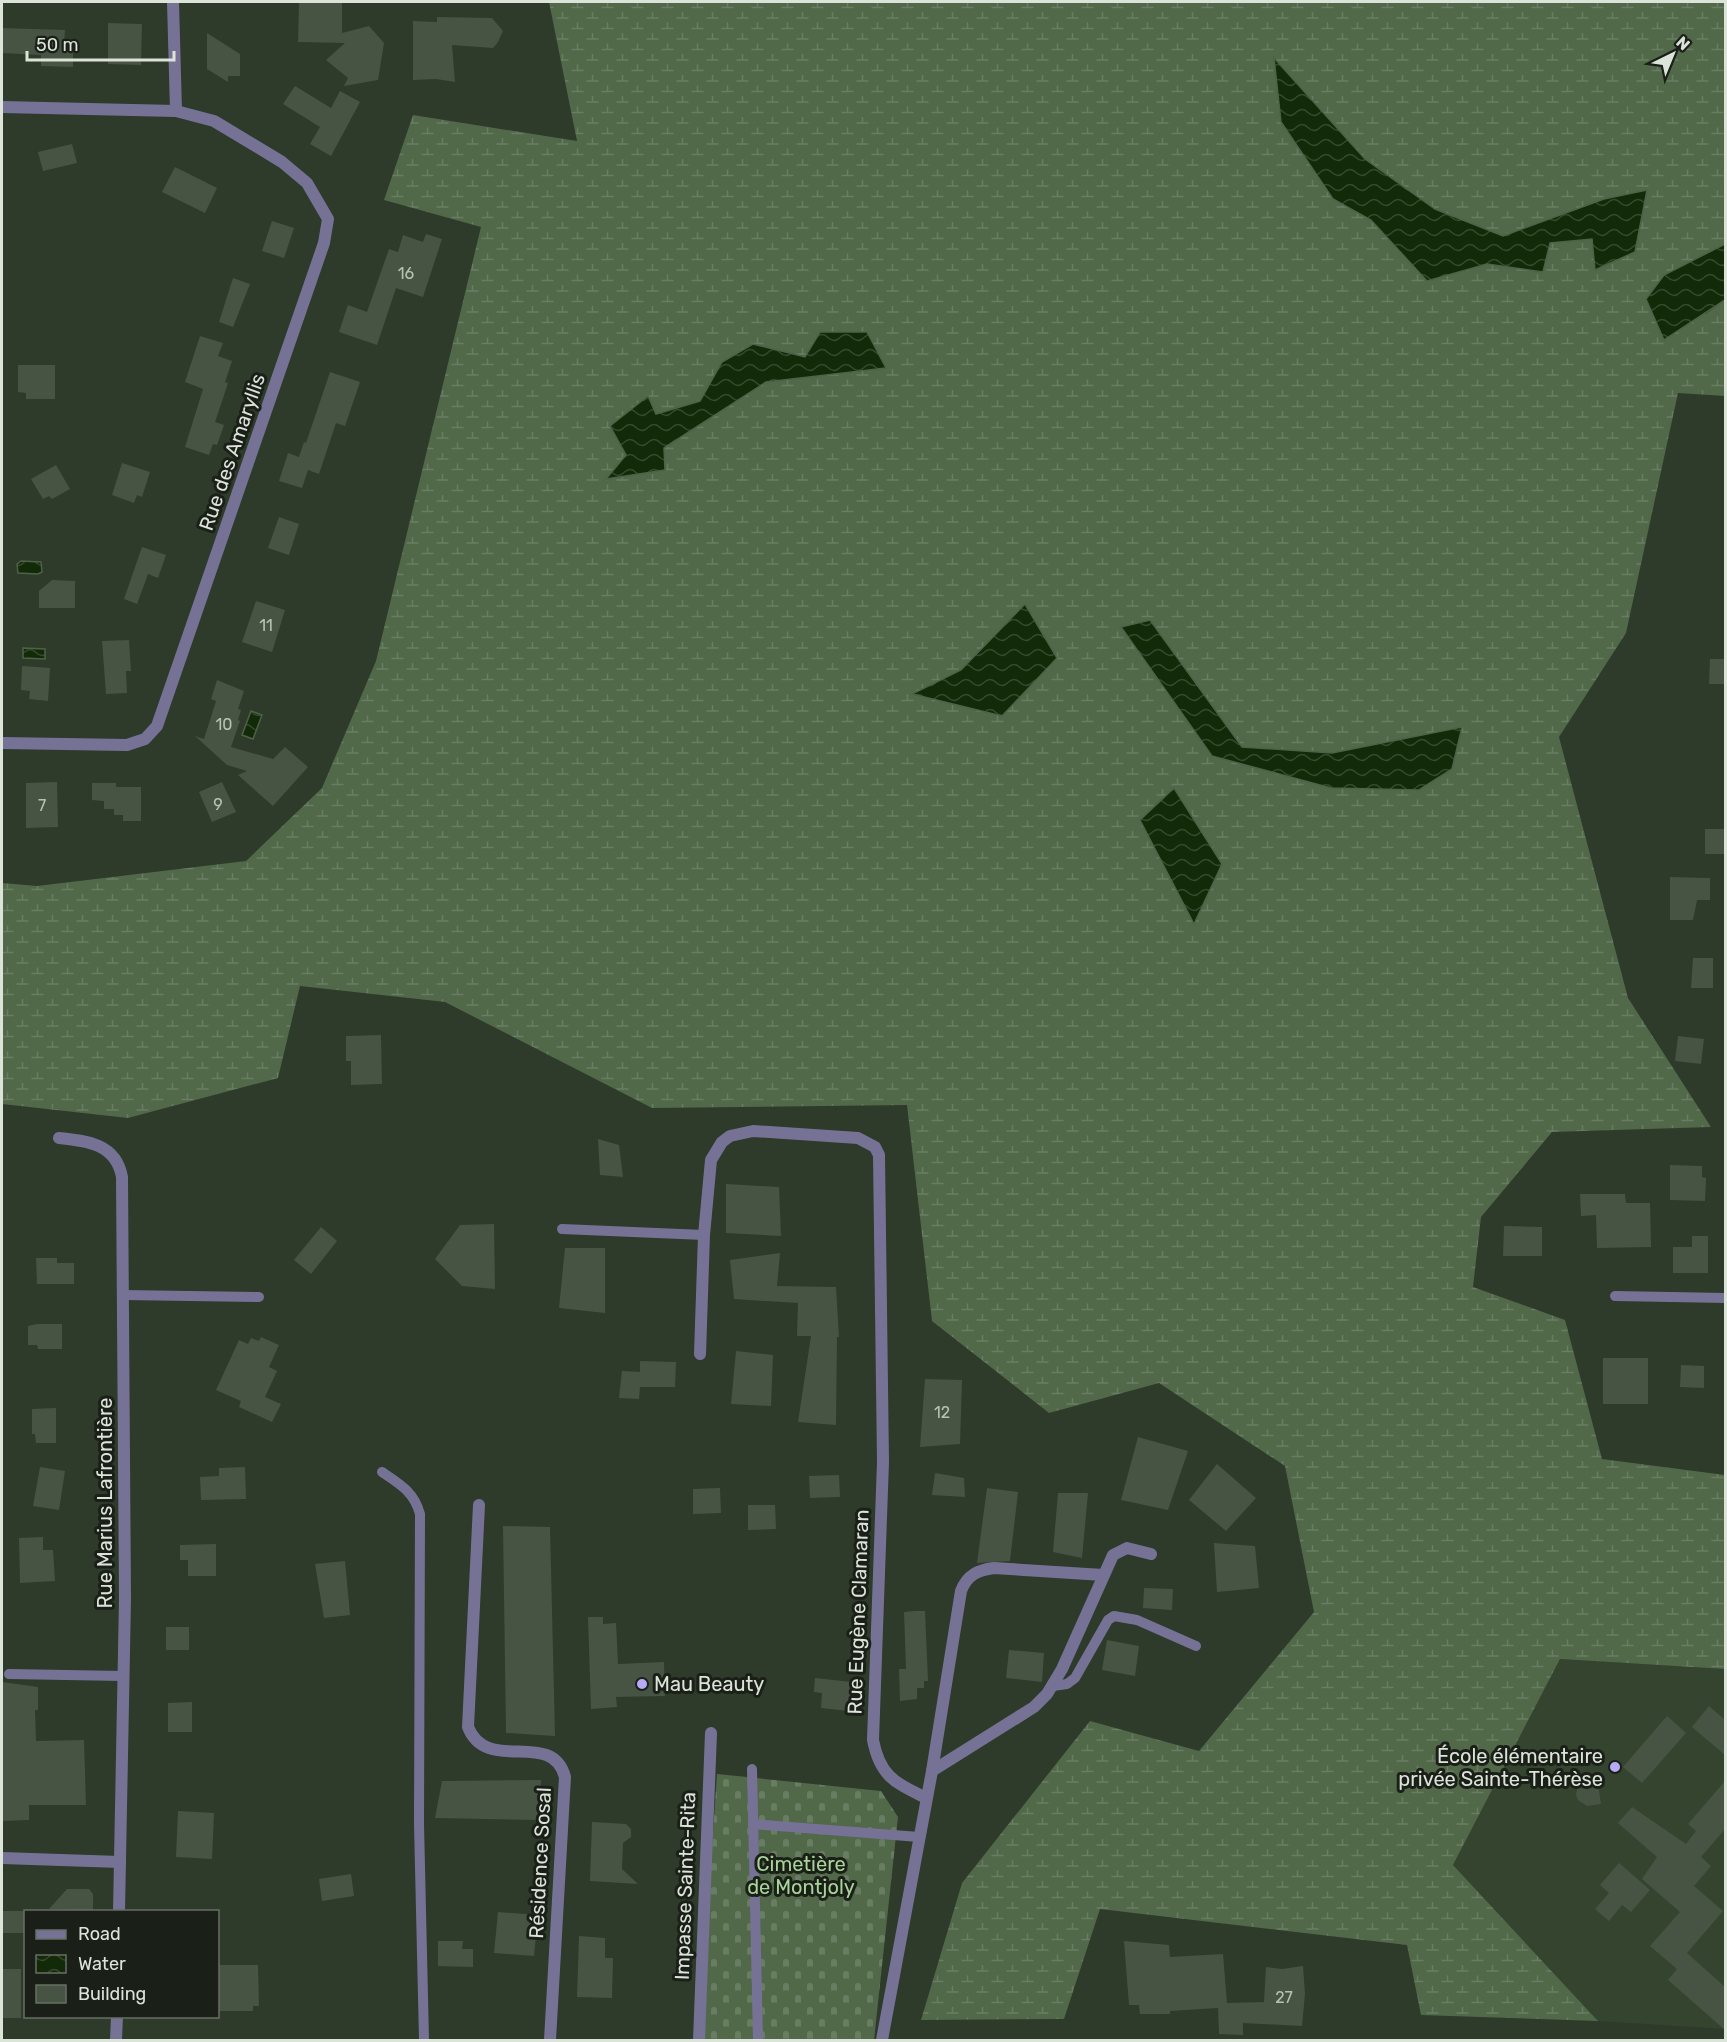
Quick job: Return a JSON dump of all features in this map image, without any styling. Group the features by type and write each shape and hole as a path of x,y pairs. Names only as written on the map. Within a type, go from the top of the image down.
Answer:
{"street":[{"path":"173,2 176,111"},
{"name":"Rue des Amaryllis","path":"2,107 176,111 214,121 295,171 316,195 328,219 324,243 157,726 144,739 127,745 2,742"},
{"name":"Rue Eugène Clamaran","path":"704,1235 711,1160 714,1151 730,1136 753,1131 858,1138 875,1147 879,1155 883,1462 873,1740 878,1758 887,1775 926,1798"},
{"name":"Rue Marius Lafrontière","path":"59,1138 97,1144 112,1154 120,1165 123,1295 123,1676 119,1910"},
{"path":"700,1354 704,1235"},
{"name":"Résidence Sosal","path":"479,1505 468,1727 479,1743 489,1749 549,1755 559,1764 565,1777 550,2040"},
{"path":"932,1771 1034,1707 1053,1686 1113,1555 1120,1549 1135,1548 1151,1554"},
{"path":"882,2040 932,1771 961,1591 967,1581 977,1572 994,1568 1103,1575"},
{"name":"Impasse Sainte-Rita","path":"699,2040 711,1733"},
{"path":"2,1858 120,1862"},
{"path":"116,2040 117,2018"}],"lane":[{"path":"562,1229 704,1235"},
{"path":"123,1295 259,1297"},
{"path":"1615,1296 1725,1298"},
{"path":"382,1472 408,1490 416,1500 420,1514 419,1824 424,2040"},
{"path":"1053,1686 1066,1684 1075,1678 1108,1620 1114,1616 1137,1620 1196,1646"},
{"path":"9,1674 123,1676"},
{"path":"752,1769 758,2040"},
{"path":"753,1824 919,1837"}],"shaded area":[{"name":"École élémentaire privée Sainte-Thérèse","path":"1560,1659 1725,1669 1725,2029 1598,2021 1453,1865"}],"green space":[{"path":"549,2 1725,2 1725,244 1664,275 1706,314 1725,300 1725,396 1678,393 1626,633 1559,737 1628,998 1711,1127 1552,1132 1481,1217 1473,1287 1565,1320 1602,1459 1725,1475 1725,1669 1560,1659 1453,1865 1598,2021 1421,2015 1407,1945 1100,1909 1064,2019 921,2020 962,1883 1090,1721 1199,1751 1314,1612 1285,1466 1159,1383 1049,1413 932,1321 907,1105 652,1108 445,1002 300,986 278,1078 128,1118 2,1104 2,883 37,886 246,861 322,788 376,661 481,227 384,200 413,115 577,141","holes":["1275,59 1365,159 1435,210 1503,236 1604,199 1595,270 1593,239 1550,243 1543,272 1487,264 1427,281 1371,219 1333,199","753,344 806,357 886,368 766,382 664,448 607,479 626,455 610,426 648,396 656,415 700,401 722,362","1025,605 1057,658 913,694 961,670","1150,620 1242,747 1332,753 1461,728 1331,788 1212,756 1122,628","1174,788 1194,923 1140,820"]},
{"name":"Cimetière de Montjoly","path":"717,1774 881,1791 898,1817 874,2040 699,2040"}],"water":[{"path":"1274,58 1365,159 1435,209 1503,236 1604,199 1647,190 1635,252 1595,270 1592,239 1550,243 1543,272 1487,264 1427,281 1371,220 1333,199 1281,122"},
{"path":"1725,244 1725,300 1664,340 1646,299 1664,275"},
{"path":"820,332 867,332 886,368 766,382 664,448 665,470 606,479 626,455 610,426 648,396 656,414 700,401 722,362 753,344 805,357"},
{"path":"21,561 41,562 42,572 38,574 18,573 17,564"},
{"path":"1025,604 1057,658 1002,716 912,694 961,670"},
{"path":"1150,620 1242,747 1332,753 1462,727 1452,769 1419,790 1331,788 1212,756 1121,627"},
{"path":"23,648 45,649 45,659 23,658"},
{"path":"251,711 262,715 253,739 242,735"},
{"path":"1174,788 1222,864 1194,924 1140,820"}],"building":[{"path":"299,2 342,2 342,33 369,26 384,43 378,80 344,86 348,78 326,60 345,43 298,42"},
{"path":"437,17 492,18 503,31 493,48 452,45 455,82 436,79 413,80 413,21 437,22"},
{"path":"108,23 142,24 141,65 108,64"},
{"path":"2,28 65,30 64,45 73,45 73,67 41,66 41,55 2,53"},
{"path":"207,33 240,54 240,76 228,76 228,82 207,69"},
{"path":"295,86 331,108 340,91 360,102 331,156 310,144 320,127 283,104"},
{"path":"72,144 77,163 43,171 38,152"},
{"path":"175,167 217,188 205,213 162,192"},
{"path":"272,221 294,228 284,258 262,251"},
{"path":"426,234 442,239 423,297 396,288 377,345 339,332 348,305 367,312 389,249 398,252 403,235 423,242"},
{"path":"233,278 250,284 233,327 219,322"},
{"path":"200,336 223,343 218,356 232,361 225,382 228,383 215,422 224,425 217,445 213,444 209,455 185,447 203,389 185,382"},
{"path":"18,365 55,365 55,399 26,399 26,393 18,392"},
{"path":"330,372 360,382 345,426 336,423 319,474 308,470 302,488 279,481 288,453 299,457 304,442 306,443"},
{"path":"122,463 150,472 142,497 137,495 134,503 112,495"},
{"path":"56,465 70,489 52,499 49,496 43,499 31,479"},
{"path":"279,517 299,524 289,555 268,548"},
{"path":"142,547 166,555 158,578 148,574 137,604 124,599"},
{"path":"52,580 75,581 75,608 39,608 39,591"},
{"path":"256,601 285,610 272,652 242,642"},
{"path":"129,640 131,671 126,671 127,693 106,694 102,641"},
{"path":"1710,659 1725,659 1725,684 1709,684"},
{"path":"22,666 50,668 48,701 29,699 30,691 21,690"},
{"path":"217,680 244,691 238,709 241,710 238,720 240,721 231,747 273,759 285,747 308,767 273,806 238,775 247,771 227,765 195,736 204,739 216,701 211,699"},
{"path":"57,782 58,827 26,828 26,783"},
{"path":"222,782 236,812 212,822 199,792"},
{"path":"92,783 116,783 116,787 141,787 141,821 123,821 123,815 114,815 114,809 104,809 104,801 92,800"},
{"path":"1705,829 1725,829 1725,854 1705,854"},
{"path":"1670,877 1710,878 1710,900 1697,900 1693,920 1670,920"},
{"path":"1693,958 1713,958 1713,988 1691,988"},
{"path":"381,1035 382,1084 351,1085 351,1061 346,1061 346,1036"},
{"path":"1678,1036 1704,1039 1701,1064 1675,1061"},
{"path":"598,1139 619,1145 623,1177 600,1175"},
{"path":"1670,1165 1702,1166 1702,1177 1706,1178 1705,1201 1670,1200"},
{"path":"726,1184 779,1187 781,1236 726,1233"},
{"path":"1580,1194 1625,1194 1626,1203 1650,1203 1651,1247 1597,1248 1596,1215 1581,1216"},
{"path":"494,1224 495,1289 462,1286 435,1259 460,1225"},
{"path":"1504,1226 1542,1227 1542,1256 1503,1256"},
{"path":"321,1227 337,1241 311,1274 294,1260"},
{"path":"1692,1236 1708,1236 1708,1273 1673,1273 1673,1247 1692,1247"},
{"path":"565,1248 605,1248 605,1313 559,1308"},
{"path":"780,1253 777,1286 836,1287 839,1337 837,1337 836,1425 798,1422 811,1336 797,1336 798,1303 734,1299 730,1260"},
{"path":"36,1258 57,1258 57,1263 74,1263 74,1284 37,1284"},
{"path":"62,1324 62,1349 38,1349 37,1345 28,1345 28,1326"},
{"path":"261,1337 279,1345 269,1367 277,1371 265,1397 281,1404 272,1422 239,1407 241,1401 216,1390 239,1340 248,1344 251,1338 259,1341"},
{"path":"736,1351 773,1355 771,1406 731,1404"},
{"path":"1603,1358 1648,1358 1648,1404 1603,1404"},
{"path":"640,1361 676,1362 675,1387 640,1387 639,1399 619,1398 622,1371 640,1372"},
{"path":"1681,1365 1704,1366 1704,1388 1680,1387"},
{"path":"925,1379 962,1380 960,1444 920,1447"},
{"path":"56,1408 56,1443 36,1443 35,1434 32,1434 32,1409"},
{"path":"1138,1437 1188,1451 1168,1510 1121,1500"},
{"path":"1217,1464 1256,1498 1226,1531 1189,1500"},
{"path":"40,1467 65,1471 59,1510 33,1506"},
{"path":"245,1467 246,1499 201,1500 200,1477 219,1476 219,1468"},
{"path":"935,1473 964,1478 965,1497 932,1495"},
{"path":"839,1475 840,1497 810,1498 809,1476"},
{"path":"720,1488 721,1513 693,1514 693,1489"},
{"path":"987,1488 1018,1492 1010,1561 977,1563"},
{"path":"1058,1493 1088,1493 1082,1558 1053,1552"},
{"path":"748,1505 775,1505 776,1529 748,1530"},
{"path":"503,1526 550,1527 555,1736 506,1733"},
{"path":"43,1537 43,1550 53,1550 55,1581 20,1583 19,1538"},
{"path":"1214,1543 1255,1546 1259,1588 1217,1592"},
{"path":"216,1544 216,1576 188,1576 188,1560 180,1560 180,1545"},
{"path":"345,1561 350,1615 324,1618 315,1564"},
{"path":"1144,1588 1173,1589 1172,1610 1143,1608"},
{"path":"925,1611 928,1681 924,1681 924,1688 917,1688 917,1699 900,1701 899,1669 906,1669 904,1612"},
{"path":"588,1617 603,1617 603,1624 616,1623 618,1664 664,1662 665,1696 616,1697 617,1707 591,1709"},
{"path":"166,1627 189,1627 189,1650 166,1650"},
{"path":"1107,1640 1139,1646 1135,1676 1102,1670"},
{"path":"1009,1650 1044,1653 1042,1682 1006,1678"},
{"path":"815,1678 852,1682 849,1711 821,1708 822,1693 814,1692"},
{"path":"2,1682 38,1687 38,1710 35,1710 36,1741 84,1740 86,1805 29,1805 29,1820 2,1821"},
{"path":"192,1702 192,1732 168,1732 168,1703"},
{"path":"1709,1706 1725,1720 1725,1755 1692,1727"},
{"path":"1667,1716 1686,1733 1642,1783 1623,1767"},
{"path":"541,1780 540,1820 435,1818 442,1781"},
{"path":"1587,1780 1598,1785 1601,1804 1587,1806 1578,1800 1576,1795 1578,1785"},
{"path":"1725,1781 1725,1829 1701,1857 1711,1866 1694,1886 1723,1911 1687,1953 1725,1987 1725,2030 1668,1980 1677,1969 1650,1946 1680,1912 1642,1879 1657,1857 1618,1823 1632,1807 1686,1844 1696,1831 1688,1824"},
{"path":"178,1811 214,1813 212,1859 176,1857"},
{"path":"592,1822 626,1824 631,1829 631,1837 623,1843 622,1869 638,1884 590,1881"},
{"path":"1619,1863 1650,1890 1631,1912 1622,1905 1609,1921 1595,1909 1609,1893 1600,1885"},
{"path":"351,1874 354,1896 322,1901 319,1879"},
{"path":"67,1889 89,1889 93,1894 93,1910 49,1909"},
{"path":"2,1911 24,1911 24,1933 2,1933"},
{"path":"498,1912 538,1915 534,1956 494,1953"},
{"path":"579,1936 605,1938 605,1958 613,1958 612,1998 577,1997"},
{"path":"438,1941 463,1941 462,1949 473,1949 473,1967 438,1966"},
{"path":"1124,1941 1169,1945 1170,1957 1223,1954 1227,2003 1264,2002 1266,1967 1282,1969 1303,1966 1305,1994 1302,2026 1243,2023 1243,2035 1219,2034 1218,2008 1170,2011 1170,2014 1140,2014 1139,2005 1129,2005"},
{"path":"219,1965 258,1965 259,2006 253,2006 253,2011 219,2011"},
{"path":"2,1969 21,1969 21,2018 2,2018"}],"place":[{"name":"Mau Beauty","path":"642,1684"},
{"name":"École élémentaire privée Sainte-Thérèse","path":"1615,1767"}]}
